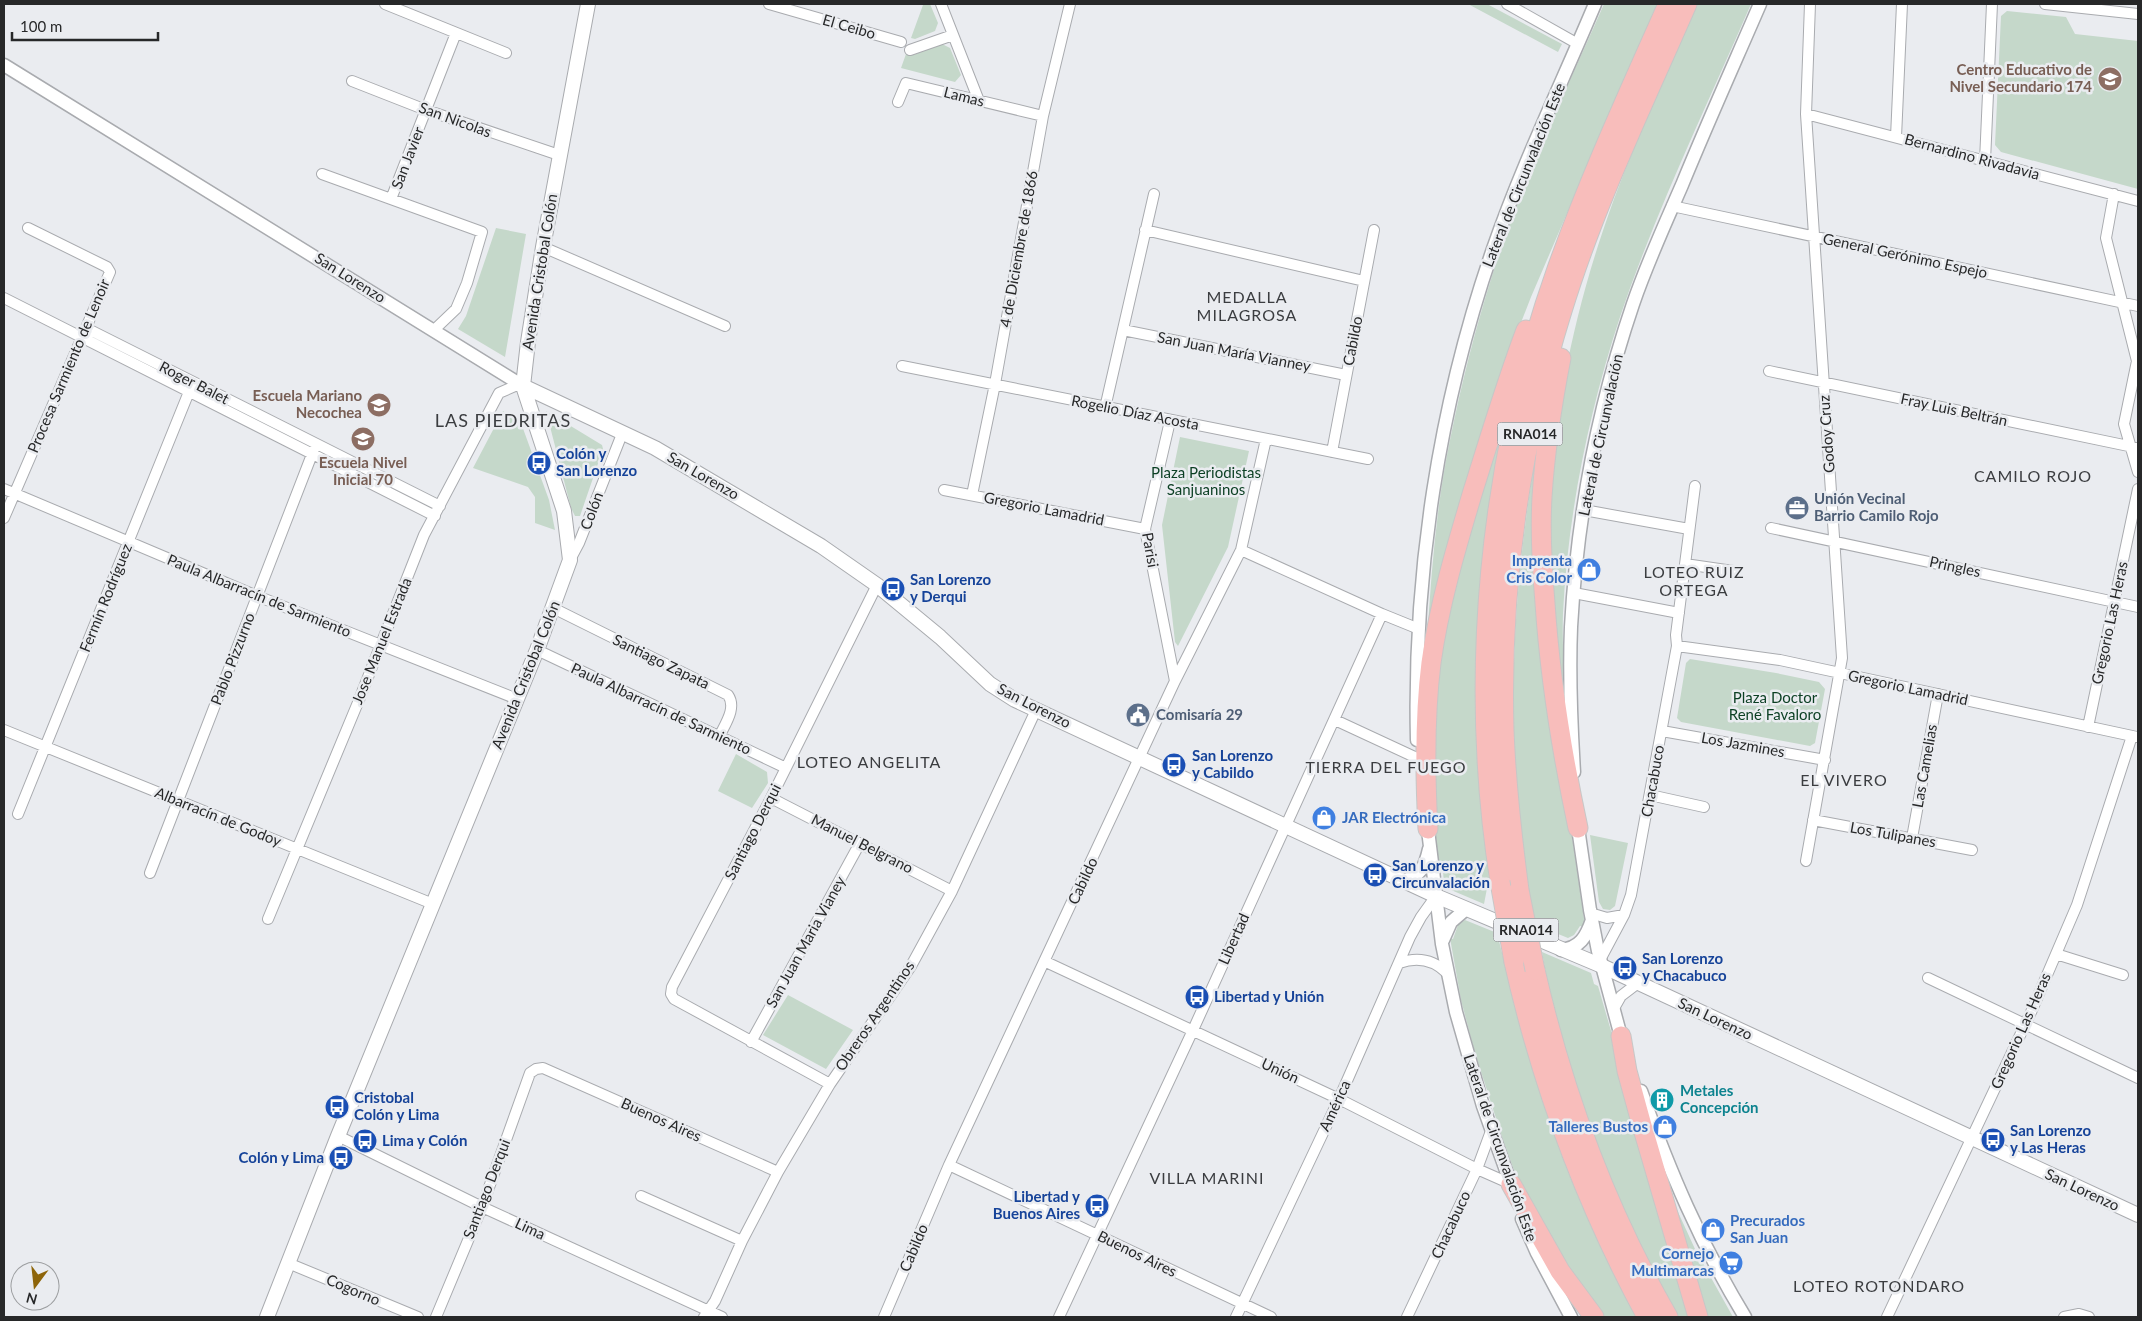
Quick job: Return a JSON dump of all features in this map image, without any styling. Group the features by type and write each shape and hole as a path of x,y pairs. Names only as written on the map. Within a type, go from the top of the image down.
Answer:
{"highway":[{"name":"RNA014","path":"1647,1317 1604,1231 1567,1142 1535,1046 1514,962 1500,882 1490,795 1486,706 1488,613 1495,538 1508,452 1525,374 1557,270 1579,210 1668,4"},
{"name":"RNA014","path":"1668,1317 1630,1244 1594,1164 1559,1064 1535,970 1519,890 1510,811 1504,729 1505,642 1513,535 1528,445 1544,377 1570,287 1602,201 1687,4"},
{"path":"1578,828 1564,766 1548,641 1543,570 1542,498 1550,421 1563,345 1602,201"},
{"path":"1428,829 1424,766 1426,720 1432,659 1444,592 1502,395 1526,330 1579,210"},
{"path":"1620,1036 1638,1113 1698,1317"},
{"path":"1511,1184 1560,1271 1594,1317"}],"main road":[{"name":"Avenida Cristobal Colón","path":"267,1317 338,1136 537,650 570,560 564,511 523,386 543,247 588,4"},
{"name":"San Lorenzo","path":"523,386 655,448 821,546 877,585 940,637 990,684 1015,700 1436,896 1561,950 1601,963 1638,983 2138,1216"}],"street":[{"path":"385,4 506,53"},
{"name":"El Ceibo","path":"769,4 901,42"},
{"path":"941,4 979,101"},
{"name":"4 de Diciembre de 1866","path":"972,495 995,384 1043,116 1070,4"},
{"path":"1506,4 1578,44"},
{"name":"Lateral de Circunvalación Este","path":"1571,1317 1529,1236 1491,1131 1467,1054 1442,944 1433,862 1429,849 1418,759 1417,699 1419,629 1425,560 1436,475 1457,371 1484,277 1505,216 1595,4"},
{"name":"Lateral de Circunvalación","path":"1745,1317 1701,1238 1682,1197 1620,1036 1613,1010 1591,917 1578,828 1571,697 1571,637 1584,510 1601,419 1619,349 1634,303 1672,206 1760,4"},
{"name":"Godoy Cruz","path":"1806,861 1842,658 1806,114 1810,4"},
{"path":"1896,137 1902,4"},
{"path":"1985,161 1992,4"},
{"path":"2045,4 2138,14"},
{"name":"San Javier","path":"391,199 456,33"},
{"path":"910,50 953,35"},
{"name":"San Lorenzo","path":"4,65 523,386"},
{"name":"San Nicolas","path":"352,81 426,110 559,155"},
{"name":"Lamas","path":"898,102 906,83 1043,116"},
{"name":"Bernardino Rivadavia","path":"1806,114 2138,201"},
{"path":"322,174 482,232 467,283 456,309 434,330"},
{"path":"1106,408 1154,194"},
{"path":"2114,194 2106,238 2137,361 2124,424 2134,447 2138,472"},
{"name":"General Gerónimo Espejo","path":"1672,206 2138,306"},
{"name":"Procesa Sarmiento de Lenoir","path":"4,518 110,272 107,267 28,228"},
{"path":"1146,230 1364,281"},
{"name":"Cabildo","path":"1332,452 1374,230"},
{"path":"543,247 725,326"},
{"name":"Roger Balet","path":"4,298 188,393 435,516"},
{"name":"San Juan María Vianney","path":"1122,330 1346,375"},
{"name":"Roger Balet","path":"82,338 92,331 440,506"},
{"name":"Rogelio Díaz Acosta","path":"902,366 1368,460"},
{"name":"Fray Luis Beltrán","path":"1769,371 2134,447"},
{"name":"Fermín Rodríguez","path":"18,814 193,382"},
{"name":"Jose Manuel Estrada","path":"268,919 381,645 424,535 498,393 515,386 523,386"},
{"name":"Parisi","path":"1170,421 1145,530 1175,681"},
{"name":"Colón","path":"570,560 579,543 622,434"},
{"name":"Cabildo","path":"884,1317 949,1165 1046,962 1175,681 1241,550 1266,440"},
{"name":"Pablo Pizzurno","path":"150,873 316,444"},
{"name":"Chacabuco","path":"1601,963 1624,915 1631,895 1677,646 1676,635 1695,486"},
{"name":"Paula Albarracín de Sarmiento","path":"4,489 257,596 517,698"},
{"name":"Gregorio Lamadrid","path":"944,490 1145,530"},
{"name":"Gregorio Las Heras","path":"2088,727 2138,490"},
{"path":"1584,510 1689,529"},
{"name":"Pringles","path":"1771,528 2138,607"},
{"path":"1241,550 1419,629"},
{"path":"1685,564 1733,571"},
{"name":"Santiago Derqui","path":"751,1042 674,999 672,987 771,798 877,585"},
{"path":"1574,593 1679,613"},
{"name":"Santiago Zapata","path":"553,608 728,695 732,701 732,708 719,737"},
{"name":"Libertad","path":"1059,1317 1193,1030 1284,826 1335,720 1382,614"},
{"name":"Gregorio Lamadrid","path":"1677,646 1780,660 2135,737"},
{"name":"Paula Albarracín de Sarmiento","path":"537,650 786,768"},
{"name":"Las Camelias","path":"1912,838 1938,694"},
{"name":"Obreros Argentinos","path":"706,1314 715,1301 742,1241 778,1172 830,1084 911,966 952,891 1036,710"},
{"path":"1335,720 1418,759"},
{"name":"Albarracín de Godoy","path":"4,730 433,904"},
{"name":"Los Jazmines","path":"1662,731 1824,760"},
{"name":"Gregorio Las Heras","path":"1887,1317 2025,1024 2077,905 2135,737"},
{"path":"1650,795 1704,807"},
{"name":"Manuel Belgrano","path":"771,798 952,891"},
{"name":"Los Tulipanes","path":"1813,820 1972,850"},
{"name":"San Juan Maria Vianey","path":"751,1042 860,843"},
{"path":"1402,880 1413,878 1421,872 1429,849"},
{"name":"América","path":"1236,1317 1399,963 1421,917 1436,896"},
{"path":"1442,944 1448,926 1456,916 1466,909"},
{"path":"1561,950 1571,949 1579,944 1586,934 1591,917 1607,918 1624,915"},
{"path":"2056,954 2123,975"},
{"path":"1399,963 1418,959 1438,965 1447,972"},
{"name":"Unión","path":"1046,962 1338,1099 1477,1169 1511,1184"},
{"path":"1928,978 2138,1078"},
{"path":"1613,1010 1621,996 1638,983"},
{"path":"751,1042 830,1084"},
{"name":"Santiago Derqui","path":"436,1317 482,1207 530,1073 536,1069 543,1068"},
{"name":"Buenos Aires","path":"543,1068 778,1172"},
{"name":"Chacabuco","path":"1407,1317 1477,1169 1491,1131"},
{"name":"Lima","path":"338,1136 706,1314 722,1317"},
{"name":"Buenos Aires","path":"949,1165 1271,1317"},
{"path":"641,1196 742,1241"},
{"name":"Cogorno","path":"288,1263 418,1317"},
{"path":"2064,1317 2078,1314 2089,1317"}],"green space":[{"path":"921,4 930,4 938,23 935,31 915,39 911,38 923,5"},
{"path":"1468,4 1487,4 1562,44 1558,52"},
{"path":"1604,4 1657,4 1531,297 1506,361 1427,643 1432,567 1441,490 1454,419 1474,337 1492,276 1516,207 1544,138"},
{"path":"1697,4 1751,4 1649,238 1620,317 1599,389 1575,500 1566,575 1563,636 1566,707 1553,615 1549,569 1549,523 1555,440 1568,358 1588,278 1614,199"},
{"path":"2007,11 2066,17 2075,34 2138,41 2138,189 2001,152 1995,145 2001,16"},
{"path":"942,44 950,48 961,75 955,82 901,68 906,54 913,55"},
{"path":"496,228 526,234 505,357 458,329 466,316"},
{"path":"1510,394 1494,477 1486,535 1477,648 1477,741 1489,878 1484,904 1444,887 1443,870 1439,868 1432,796 1437,650"},
{"path":"1544,408 1558,741 1585,925 1585,927 1580,926 1574,935 1568,938 1536,925 1523,848 1515,751 1513,701 1517,604 1528,507"},
{"path":"503,411 521,423 549,500 555,530 535,523 535,497 528,487 473,468"},
{"path":"546,411 602,445 603,449 580,516 575,516 571,508"},
{"name":"Plaza Periodistas Sanjuaninos","path":"1180,437 1249,451 1228,547 1178,646 1175,642 1162,525"},
{"name":"Plaza Doctor René Favaloro","path":"1690,659 1819,682 1825,689 1815,743 1810,746 1681,722 1677,718 1686,663"},
{"path":"736,754 767,772 768,783 752,808 718,791"},
{"path":"1590,835 1628,843 1615,906 1610,910 1603,909 1599,902"},
{"path":"1465,920 1497,933 1529,1056 1566,1167 1606,1258 1637,1317 1598,1317 1519,1184 1475,1053 1461,1000 1450,938 1453,939 1458,925"},
{"path":"1542,952 1591,973 1594,984 1598,986 1694,1317 1678,1317 1654,1275 1612,1186 1594,1140 1563,1047 1551,1000"},
{"path":"788,995 853,1030 826,1069 763,1035"},
{"path":"1672,1199 1695,1249 1733,1317 1705,1317"}],"place":[{"name":"Centro Educativo de Nivel Secundario 174","path":"2110,79"},
{"name":"Escuela Mariano Necochea","path":"379,405"},
{"name":"Escuela Nivel Inicial 70","path":"363,439"},
{"name":"Colón y San Lorenzo","path":"539,463"},
{"name":"Unión Vecinal Barrio Camilo Rojo","path":"1797,508"},
{"name":"Imprenta Cris Color","path":"1589,570"},
{"name":"San Lorenzo y Derqui","path":"893,589"},
{"name":"Comisaría 29","path":"1138,715"},
{"name":"San Lorenzo y Cabildo","path":"1174,765"},
{"name":"JAR Electrónica","path":"1324,818"},
{"name":"San Lorenzo y Circunvalación","path":"1375,875"},
{"name":"San Lorenzo y Chacabuco","path":"1625,968"},
{"name":"Libertad y Unión","path":"1197,997"},
{"name":"Metales Concepción","path":"1662,1100"},
{"name":"Cristobal Colón y Lima","path":"337,1107"},
{"name":"Talleres Bustos","path":"1665,1127"},
{"name":"San Lorenzo y Las Heras","path":"1993,1140"},
{"name":"Lima y Colón","path":"365,1141"},
{"name":"Colón y Lima","path":"341,1158"},
{"name":"Libertad y Buenos Aires","path":"1097,1206"},
{"name":"Precurados San Juan","path":"1713,1230"},
{"name":"Cornejo Multimarcas","path":"1731,1263"}],"district":[{"name":"MEDALLA MILAGROSA","path":"1247,306"},
{"name":"LAS PIEDRITAS","path":"503,421"},
{"name":"CAMILO ROJO","path":"2033,476"},
{"name":"LOTEO RUIZ ORTEGA","path":"1694,581"},
{"name":"LOTEO ANGELITA","path":"869,762"},
{"name":"TIERRA DEL FUEGO","path":"1386,767"},
{"name":"EL VIVERO","path":"1844,780"},
{"name":"VILLA MARINI","path":"1207,1178"},
{"name":"LOTEO ROTONDARO","path":"1879,1286"}]}
